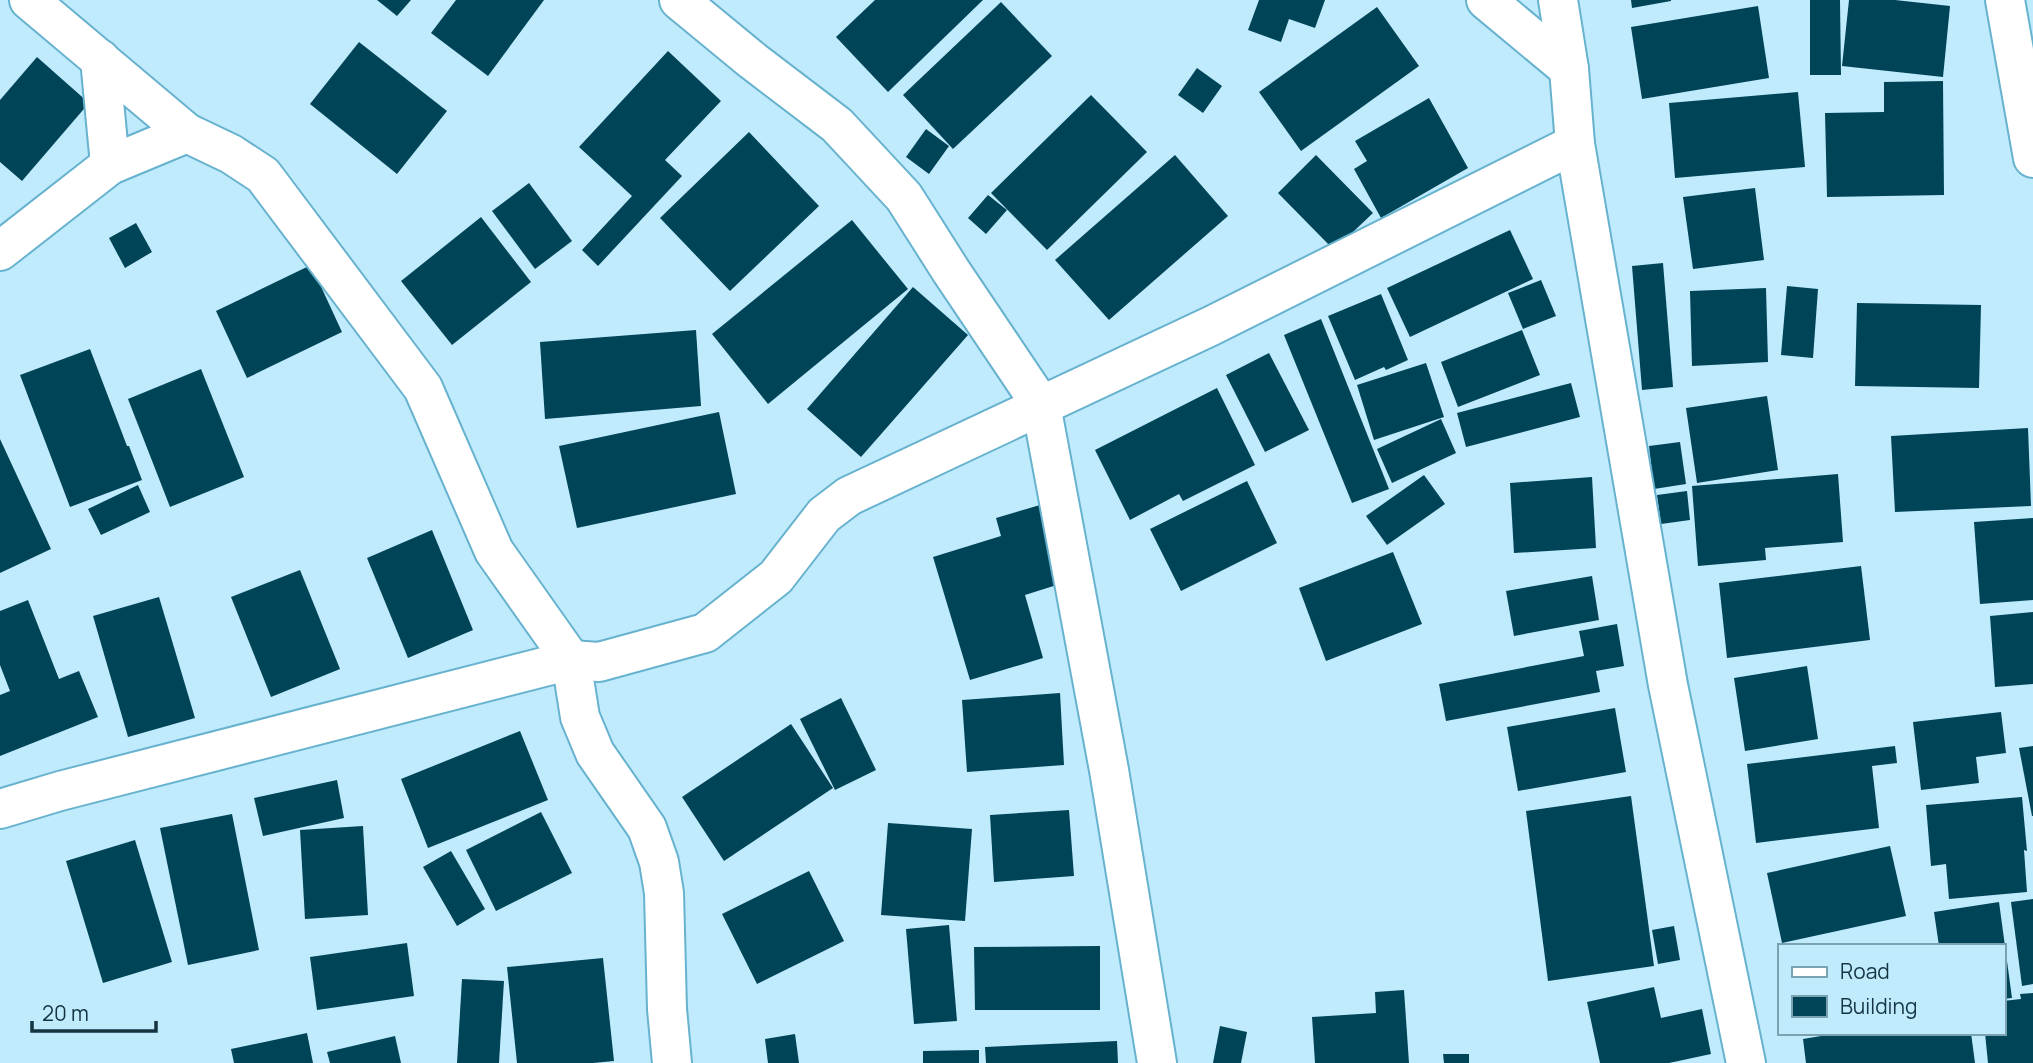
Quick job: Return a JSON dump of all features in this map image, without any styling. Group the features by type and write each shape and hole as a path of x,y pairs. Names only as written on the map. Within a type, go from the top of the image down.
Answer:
{"street":[{"path":"29,0 187,133 231,154 263,175 423,388 494,551 571,660 580,717 596,753 648,828 659,862 664,893 667,1009 672,1063"},
{"path":"679,0 837,125 904,197 1041,405 1109,770 1157,1063"},
{"path":"1486,0 1569,69"},
{"path":"1558,0 1569,69 1575,144 1668,685 1746,1063"},
{"path":"2005,0 2033,158"},
{"path":"100,59 110,165"},
{"path":"0,251 110,165 187,133"},
{"path":"0,809 60,790 571,660 599,662 705,633 776,578 824,515 849,496 1211,326 1575,144"}],"building":[{"path":"377,0 411,0 397,16"},
{"path":"456,0 544,0 488,76 431,33"},
{"path":"875,0 983,0 888,92 836,37"},
{"path":"1259,0 1325,0 1315,28 1289,19 1281,42 1248,30"},
{"path":"1631,0 1671,0 1671,1 1632,8"},
{"path":"1810,0 1840,0 1841,75 1810,75"},
{"path":"1849,0 1895,0 1950,6 1943,77 1842,66"},
{"path":"1001,2 1052,56 953,149 903,95"},
{"path":"1758,6 1769,78 1642,99 1631,27"},
{"path":"1377,7 1419,66 1301,151 1259,92"},
{"path":"359,42 447,111 397,174 310,104"},
{"path":"668,51 721,101 665,160 682,176 598,266 582,250 632,196 579,147"},
{"path":"37,57 89,103 22,181 0,162 0,100"},
{"path":"1197,68 1222,86 1203,113 1178,95"},
{"path":"1943,81 1944,195 1827,197 1825,113 1884,112 1884,82"},
{"path":"1798,92 1805,167 1675,178 1669,103"},
{"path":"1091,95 1147,152 1047,250 991,193"},
{"path":"1429,98 1468,168 1381,218 1354,169 1367,161 1355,141"},
{"path":"926,129 949,146 929,174 906,157"},
{"path":"749,132 819,206 730,291 660,218"},
{"path":"1175,155 1228,216 1109,320 1055,260"},
{"path":"1316,155 1373,213 1334,250 1278,193"},
{"path":"529,183 572,241 535,269 492,211"},
{"path":"1755,188 1764,260 1693,269 1683,197"},
{"path":"988,195 1007,210 986,234 968,218"},
{"path":"481,217 531,282 452,345 401,281"},
{"path":"852,220 908,289 768,404 712,334"},
{"path":"136,223 152,252 125,268 109,238"},
{"path":"1510,230 1533,279 1410,337 1387,288"},
{"path":"1663,263 1673,387 1642,390 1632,266"},
{"path":"311,265 342,332 247,378 216,311"},
{"path":"1541,280 1556,316 1523,329 1508,293"},
{"path":"1787,286 1818,289 1813,358 1781,355"},
{"path":"913,287 968,335 861,457 807,409"},
{"path":"1766,288 1768,362 1692,366 1690,291"},
{"path":"1381,294 1408,360 1355,380 1328,316"},
{"path":"1857,303 1981,305 1979,388 1855,386"},
{"path":"1321,319 1389,489 1352,503 1284,335"},
{"path":"696,330 701,406 545,419 540,342"},
{"path":"1522,330 1540,375 1458,407 1441,362"},
{"path":"90,349 142,480 70,507 20,375"},
{"path":"1269,353 1309,430 1265,452 1226,375"},
{"path":"1426,363 1444,417 1374,440 1357,385"},
{"path":"201,369 244,477 170,507 128,399"},
{"path":"1571,383 1580,417 1466,447 1457,413"},
{"path":"1217,388 1255,465 1183,501 1179,494 1130,520 1095,450"},
{"path":"1767,396 1778,470 1697,483 1686,408"},
{"path":"719,412 736,494 577,528 559,446"},
{"path":"1441,419 1456,453 1392,483 1377,449"},
{"path":"2028,428 2031,506 1895,512 1891,436"},
{"path":"0,439 51,549 0,573"},
{"path":"1680,442 1686,484 1654,489 1649,446"},
{"path":"1838,474 1843,542 1765,548 1766,560 1698,566 1692,486"},
{"path":"1424,475 1445,504 1387,545 1366,516"},
{"path":"1592,477 1596,548 1514,553 1510,483"},
{"path":"1247,481 1277,543 1181,591 1150,529"},
{"path":"138,485 150,512 101,535 88,509"},
{"path":"1687,491 1690,520 1661,524 1657,495"},
{"path":"1040,505 1063,583 1025,595 1043,658 970,680 933,557 1001,536 996,518"},
{"path":"2033,518 2033,600 1980,604 1974,522"},
{"path":"432,530 473,630 408,658 367,558"},
{"path":"1393,552 1422,624 1326,661 1299,588"},
{"path":"1861,566 1870,640 1727,658 1719,583"},
{"path":"300,570 340,669 271,697 231,597"},
{"path":"1592,576 1599,620 1514,636 1506,591"},
{"path":"159,597 195,718 128,737 93,616"},
{"path":"28,600 59,679 79,671 98,717 0,756 0,695 10,691 0,665 0,611"},
{"path":"2033,612 2033,684 1995,687 1990,616"},
{"path":"1617,624 1624,666 1596,671 1600,692 1446,721 1439,684 1584,656 1579,631"},
{"path":"1807,666 1818,739 1745,751 1734,678"},
{"path":"1060,693 1064,765 967,772 962,700"},
{"path":"841,698 876,770 835,790 800,719"},
{"path":"1615,708 1626,772 1518,791 1507,727"},
{"path":"2001,712 2006,753 1976,757 1979,783 1921,790 1913,722"},
{"path":"791,724 833,788 724,861 682,797"},
{"path":"520,731 548,800 428,848 401,779"},
{"path":"1895,746 1897,763 1872,766 1879,828 1756,843 1747,764"},
{"path":"2033,746 2033,816 2032,816 2019,748"},
{"path":"337,780 344,818 263,836 254,798"},
{"path":"1631,796 1654,966 1548,981 1526,811"},
{"path":"2022,797 2027,851 2024,850 2027,892 1949,899 1946,864 1931,866 1926,805"},
{"path":"1069,810 1074,876 994,882 990,815"},
{"path":"541,812 572,873 496,911 466,850"},
{"path":"232,814 259,950 188,965 160,828"},
{"path":"888,823 972,829 965,921 881,915"},
{"path":"363,826 368,915 305,919 300,830"},
{"path":"135,840 172,962 103,983 66,861"},
{"path":"1890,846 1906,916 1782,943 1767,873"},
{"path":"451,851 485,909 457,926 423,867"},
{"path":"809,871 844,941 757,984 722,914"},
{"path":"2033,899 2033,984 2022,986 2011,902"},
{"path":"1999,902 2005,944 1939,944 1934,912"},
{"path":"949,925 957,1021 914,1024 906,929"},
{"path":"1674,926 1680,960 1658,964 1652,930"},
{"path":"407,943 414,996 317,1010 310,957"},
{"path":"1100,946 1100,1010 975,1010 974,947"},
{"path":"2005,946 2012,998 2005,999"},
{"path":"603,958 614,1061 517,1063 507,967"},
{"path":"462,979 504,981 499,1063 457,1063"},
{"path":"1654,987 1661,1018 1702,1009 1711,1054 1669,1063 1600,1063 1587,1002"},
{"path":"1404,990 1409,1063 1315,1063 1312,1017 1376,1013 1375,992"},
{"path":"2033,993 2033,1063 1988,1063 1985,1035 2005,1035 2005,1001 2021,999 2020,994"},
{"path":"1220,1026 1247,1032 1241,1063 1213,1063"},
{"path":"307,1033 313,1063 234,1063 231,1049"},
{"path":"795,1034 799,1063 768,1063 765,1039"},
{"path":"1827,1035 1971,1035 1975,1063 1806,1063 1803,1039"},
{"path":"395,1036 401,1063 330,1063 327,1052"},
{"path":"1117,1041 1118,1063 986,1063 985,1047"},
{"path":"979,1050 979,1063 923,1063 923,1051"},
{"path":"1443,1054 1469,1054 1469,1063 1444,1063"}]}
